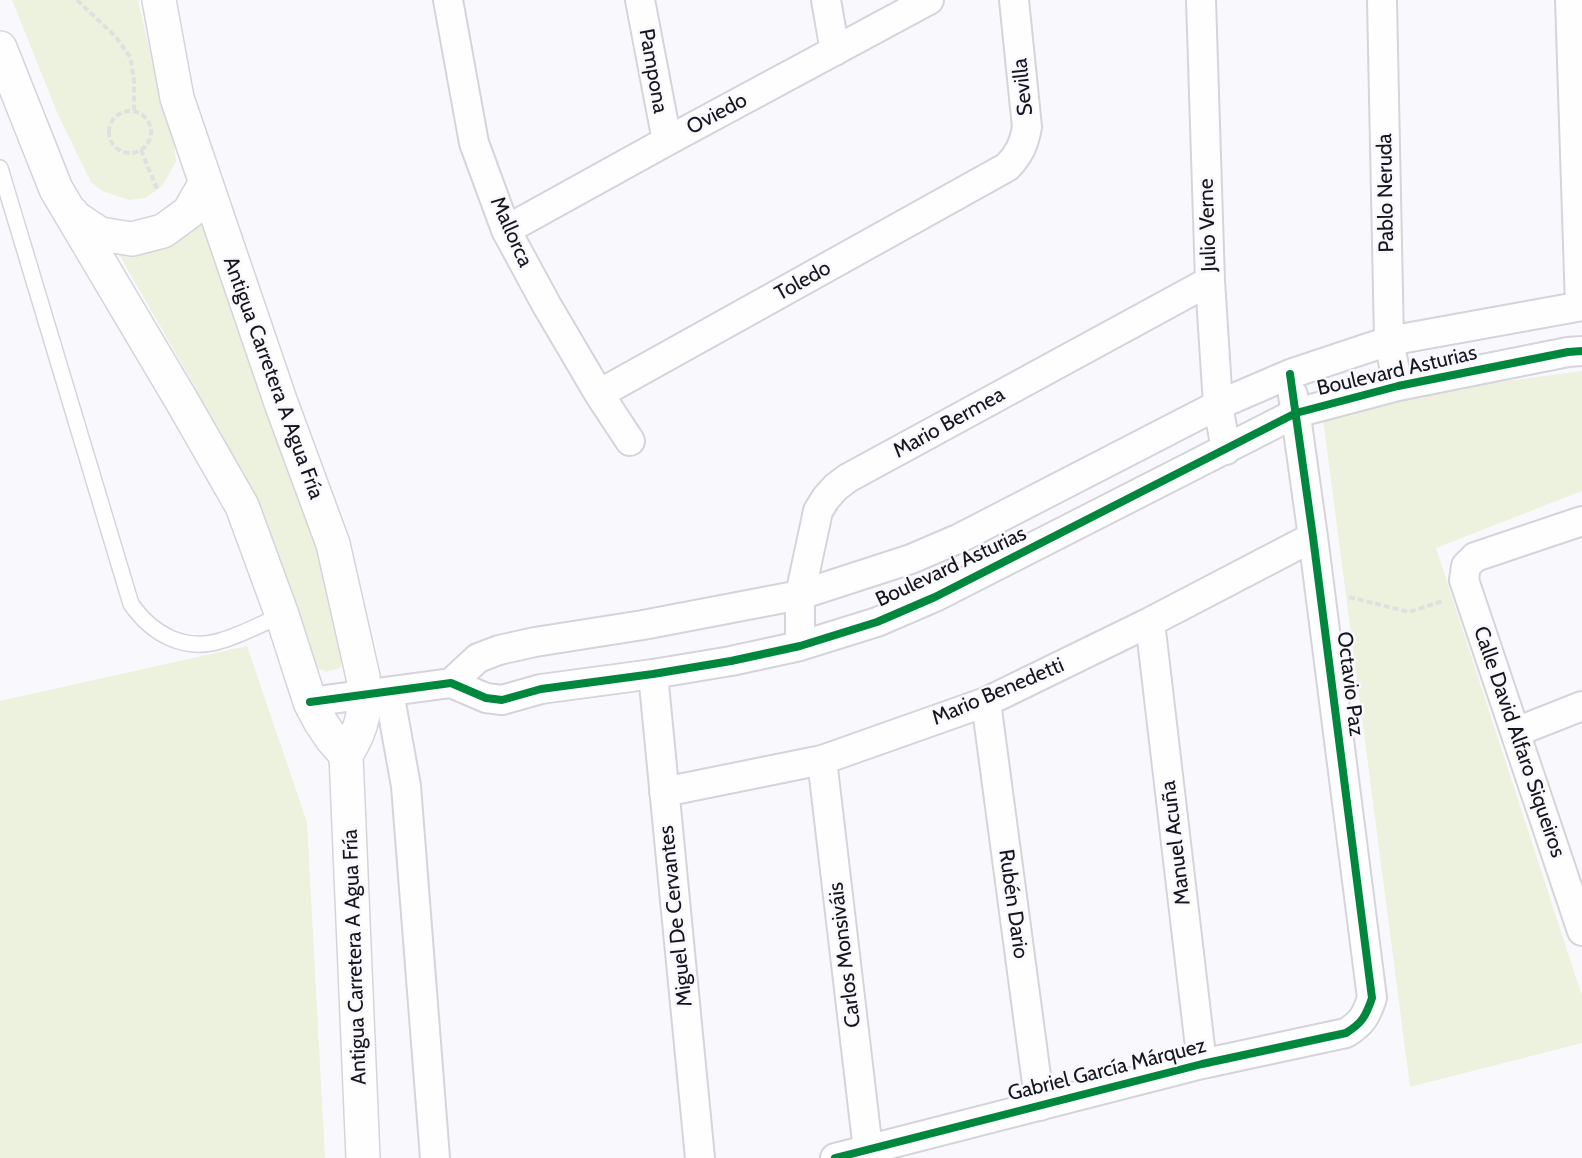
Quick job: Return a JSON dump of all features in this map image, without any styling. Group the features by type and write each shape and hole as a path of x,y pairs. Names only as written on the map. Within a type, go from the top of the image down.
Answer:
{"street":[{"name":"Antigua Carretera A Agua Fría","path":"159,0 177,98 281,403 333,544 363,676 377,693 365,711 355,741 346,755 363,1158"},
{"name":"Mallorca","path":"448,0 474,143 506,230 546,304 599,394 630,441"},
{"name":"Pampona","path":"640,0 666,141"},
{"path":"826,0 835,51"},
{"name":"Oviedo","path":"506,230 929,0"},
{"name":"Sevilla","path":"1007,167 1022,148 1027,127 1014,0"},
{"name":"Julio Verne","path":"1201,0 1210,281 1218,405 1226,450"},
{"name":"Pablo Neruda","path":"1382,0 1389,340 1398,386"},
{"path":"1570,0 1577,73 1581,306"},
{"path":"0,48 56,189 242,506 282,615 310,702 332,739 346,755"},
{"name":"Toledo","path":"599,394 1007,167"},
{"path":"56,189 74,216 100,234 132,239 163,231 189,212 205,184"},
{"name":"Mario Bermea","path":"800,646 800,595 818,511 836,487 858,472 1210,281"},
{"name":"Boulevard Asturias","path":"1581,306 1389,340 1290,374 1218,405 960,538 911,559 800,595 499,650 478,658 451,683 486,698 502,700 541,689 653,674 731,661 800,646 877,622 935,597 1296,413 1398,386 1582,351"},
{"name":"Octavio Paz","path":"1290,374 1372,998"},
{"name":"Calle David Alfaro Siqueiros","path":"1582,521 1475,557 1466,566 1464,572 1464,580 1516,732 1576,889 1582,931"},
{"name":"Mario Benedetti","path":"664,792 822,760 986,702 1150,622 1313,537"},
{"name":"Manuel Acuña","path":"1150,622 1202,1064"},
{"name":"Miguel De Cervantes","path":"653,674 700,1158"},
{"path":"310,702 451,683"},
{"path":"377,693 406,786 435,1158"},
{"name":"Rubén Dario","path":"986,702 1040,1106"},
{"path":"1516,732 1582,706"},
{"name":"Carlos Monsiváis","path":"822,760 868,1150"},
{"name":"Gabriel García Márquez","path":"835,1158 1202,1064 1346,1033 1365,1017 1372,998"}],"lane":[{"path":"0,168 131,604 151,627 163,635 192,644 207,644 223,640 282,615"}],"path":[{"path":"77,0 116,37 130,57 134,79 134,110"},
{"path":"134,110 146,117 151,128 150,139 141,150 127,153 113,145 108,131 116,115 123,111 134,110"},
{"path":"141,150 157,189"},
{"path":"1320,590 1409,612 1468,592"}],"green space":[{"path":"12,0 138,0 160,96 173,133 176,161 163,185 146,198 129,200 102,191 91,182 59,117"},
{"path":"203,208 297,459 343,658 340,668 326,672 317,668 282,574 215,426 117,251"},
{"path":"1582,371 1582,491 1436,548 1582,996 1582,1043 1410,1087 1323,419 1438,390"},
{"path":"247,646 307,822 325,1158 0,1158 0,701"}],"cycle path":[{"path":"310,702 451,683 486,698 502,700 541,689 653,674 731,661 800,646 877,622 935,597 1296,413 1398,386 1582,351"},
{"path":"835,1158 1202,1064 1346,1033 1356,1026 1365,1014 1372,998 1290,374"}]}
